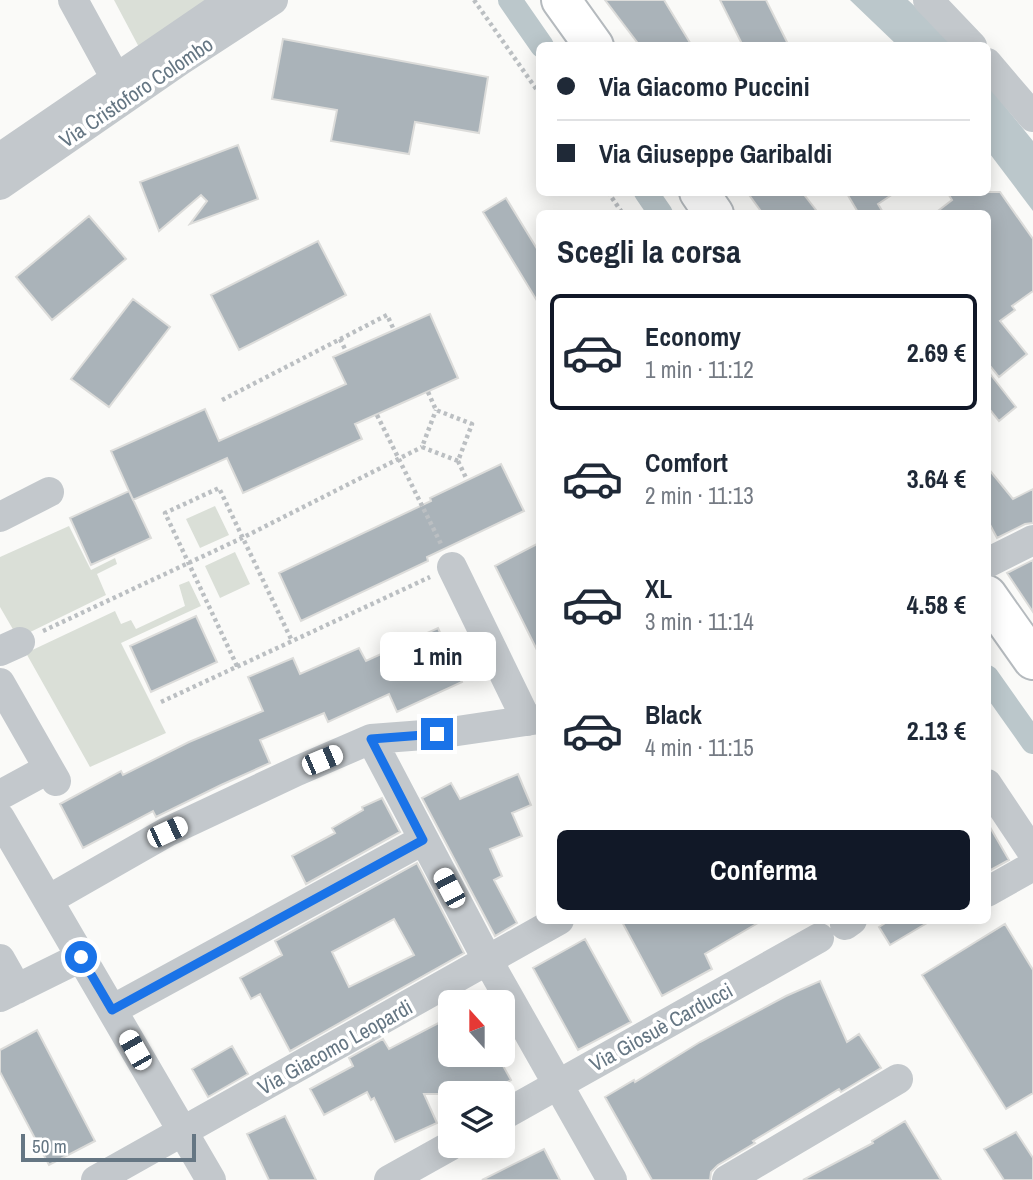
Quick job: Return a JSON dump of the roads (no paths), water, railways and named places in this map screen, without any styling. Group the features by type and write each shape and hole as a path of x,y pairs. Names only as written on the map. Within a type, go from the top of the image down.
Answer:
{"main road":[{"path":"561,0 591,42"},
{"path":"991,601 1033,660"}],"street":[{"path":"73,0 121,88"},
{"name":"Via Cristoforo Colombo","path":"0,185 231,0"},
{"name":"Via Cristoforo Colombo","path":"0,158 273,0"},
{"path":"928,0 968,42"},
{"path":"991,68 1033,117"},
{"path":"0,517 49,492"},
{"path":"991,561 1033,540"},
{"path":"48,900 167,832 371,739 437,734 533,720 452,567"},
{"path":"0,683 52,775 0,795"},
{"path":"371,739 488,961 612,1180"},
{"path":"991,790 1033,853"},
{"path":"0,818 211,1180"},
{"path":"112,1010 423,840"},
{"path":"991,890 1033,866"},
{"name":"Via Giacomo Leopardi","path":"96,1180 552,924"},
{"name":"Via Giosuè Carducci","path":"515,1109 838,928"},
{"path":"0,959 8,993 81,957"},
{"path":"727,1180 898,1080"},
{"path":"389,1180 438,1153"}],"waterway":[{"path":"510,0 539,42"},
{"path":"649,196 658,210"},
{"path":"991,683 1033,742"}]}
